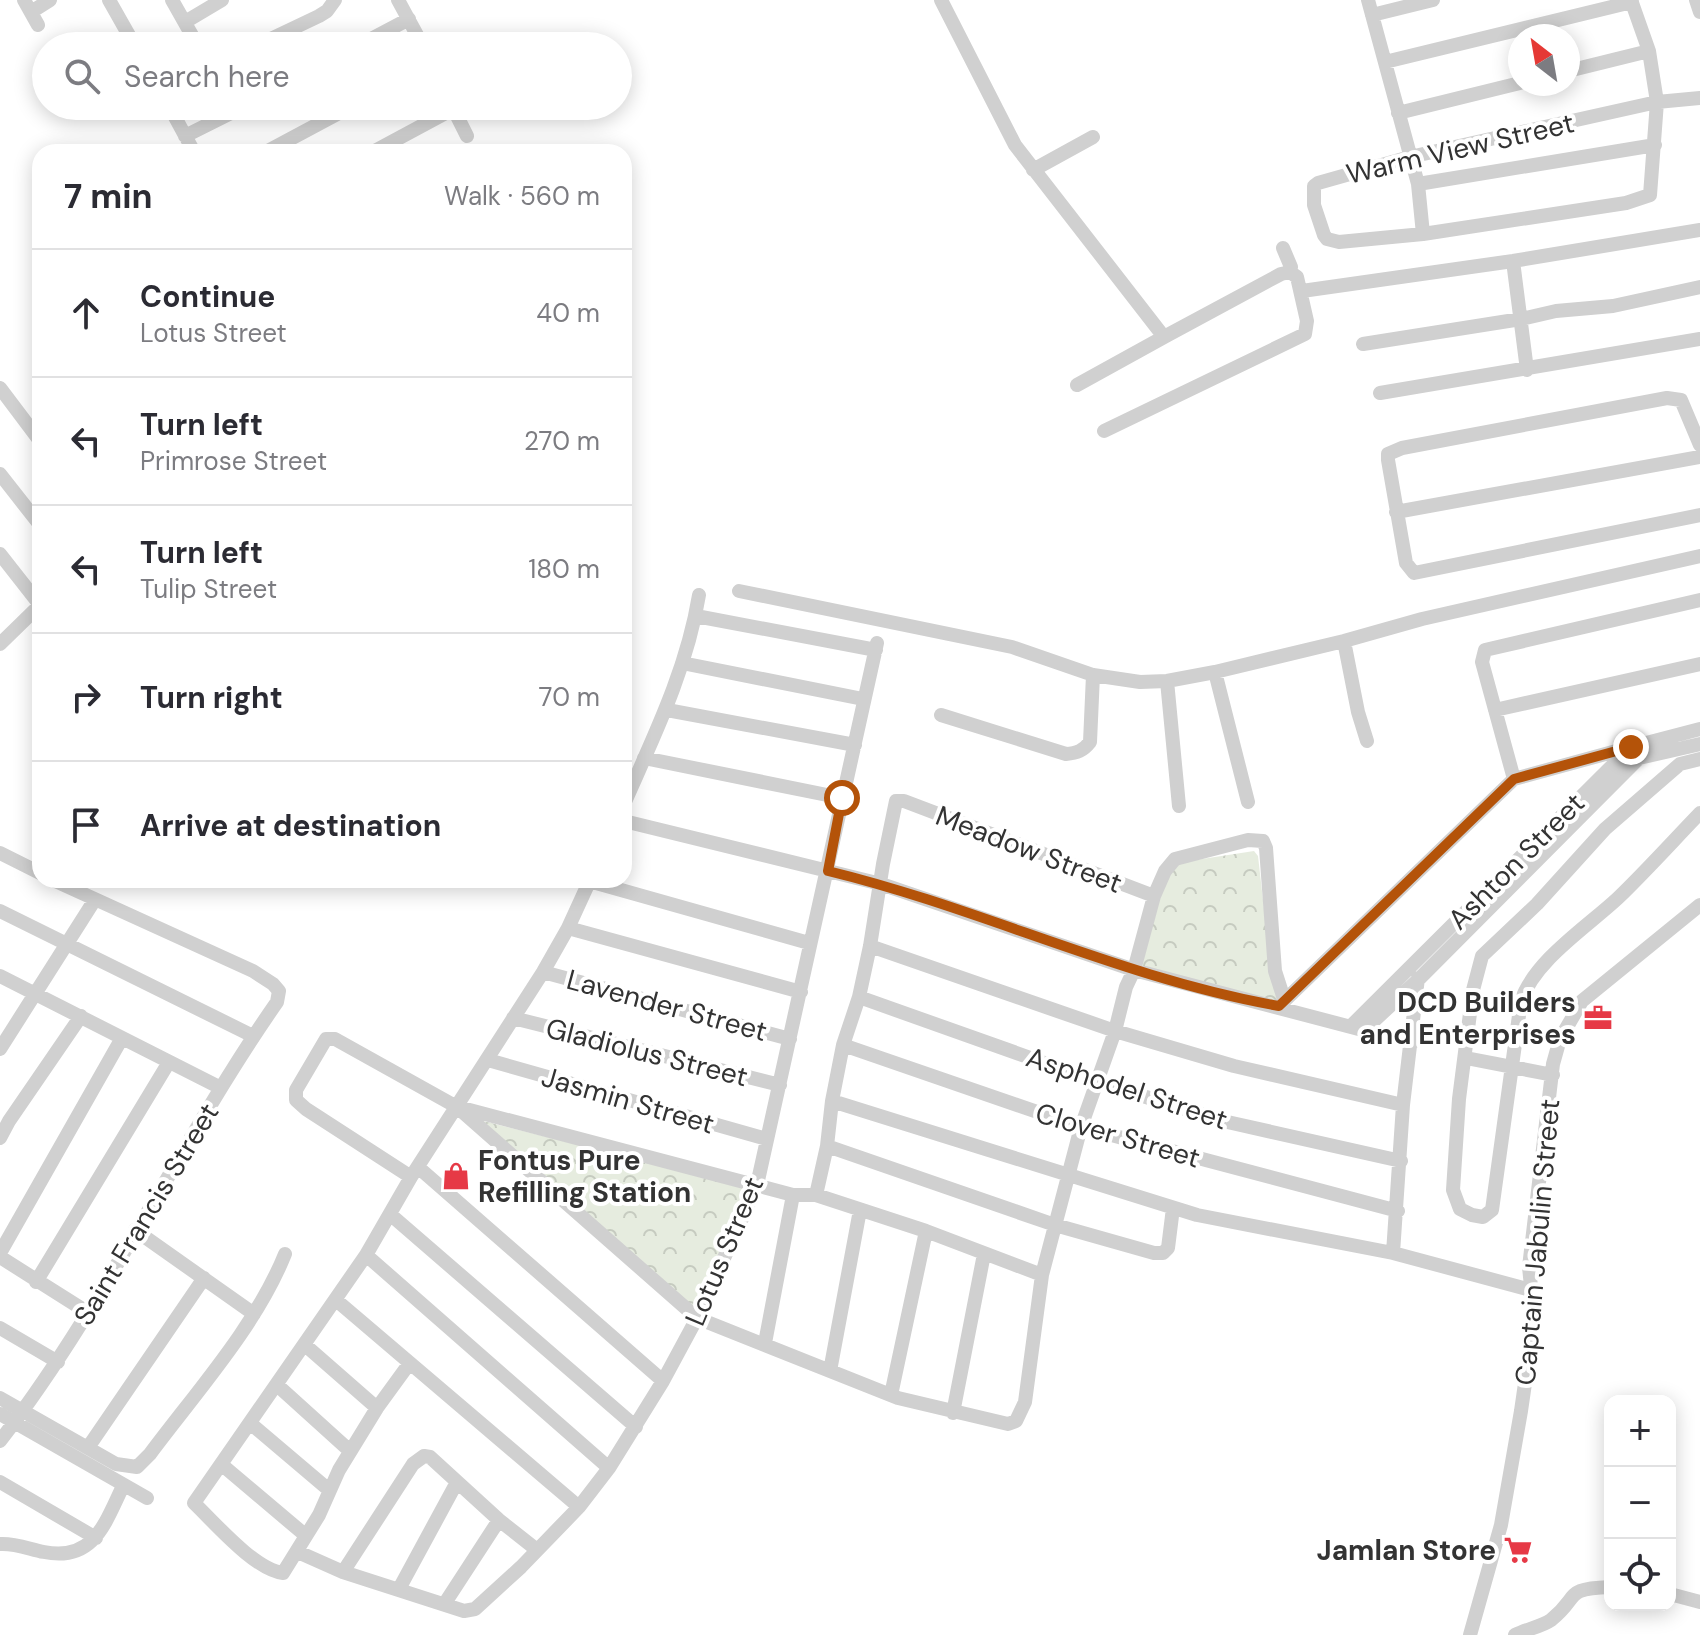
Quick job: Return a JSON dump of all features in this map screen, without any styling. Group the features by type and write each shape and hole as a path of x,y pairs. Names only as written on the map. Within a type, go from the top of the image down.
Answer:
{"street":[{"path":"31,12 50,0"},
{"path":"109,0 127,32"},
{"path":"172,0 190,32"},
{"path":"185,22 222,0"},
{"path":"284,32 327,11 335,0"},
{"path":"398,0 416,32"},
{"path":"941,0 1015,145 1164,337"},
{"path":"1385,62 1632,1 1649,51 1657,102 1650,195 1626,203 1423,234 1418,184 1370,7 1433,0"},
{"path":"1696,0 1700,12"},
{"path":"384,32 409,19"},
{"path":"1580,68 1649,51"},
{"path":"1398,113 1508,86"},
{"name":"Warm View Street","path":"1423,234 1339,242 1327,239 1314,205 1314,186 1410,157 1657,102 1700,98"},
{"path":"176,120 190,144"},
{"path":"185,136 214,120"},
{"path":"281,144 326,120"},
{"path":"387,144 430,120"},
{"path":"458,120 467,136"},
{"path":"1033,170 1093,137"},
{"path":"1418,184 1655,145"},
{"path":"1302,291 1700,230"},
{"path":"1283,248 1290,272"},
{"path":"1513,261 1527,370"},
{"path":"1077,385 1281,274 1290,272 1297,277 1307,329 1301,337 1104,431"},
{"path":"1363,344 1556,311 1613,306 1700,287"},
{"path":"1380,393 1700,339"},
{"path":"0,388 32,430"},
{"path":"1700,445 1681,400 1667,398 1402,448 1388,454 1406,563 1414,573 1422,574 1700,515"},
{"path":"1396,512 1700,457"},
{"path":"0,474 32,515"},
{"path":"0,554 32,595"},
{"path":"739,591 1012,647 1093,675 1140,682 1167,681 1215,672 1422,619 1700,556"},
{"path":"632,786 667,710 696,616 699,595"},
{"path":"1514,779 1482,662 1485,650 1700,600"},
{"path":"0,644 32,613"},
{"name":"Lotus Street","path":"298,1552 343,1572 464,1611 475,1609 579,1507 609,1468 663,1381 697,1318 757,1185 876,646 696,616"},
{"path":"1344,641 1367,741"},
{"path":"682,663 863,699"},
{"path":"1495,710 1700,664"},
{"path":"1215,672 1248,802"},
{"path":"941,715 1066,754 1074,753 1090,742 1093,675"},
{"path":"1167,681 1179,806"},
{"path":"667,710 855,745"},
{"path":"1635,752 1700,729"},
{"path":"1281,1003 1514,779 1635,752 1700,744"},
{"name":"Ashton Street","path":"1358,1028 1416,961 1635,752"},
{"name":"Ashton Street","path":"1358,1028 1418,980 1635,752"},
{"path":"644,758 842,798"},
{"path":"1700,759 1680,764 1605,829 1537,904 1482,956 1473,990 1459,1099 1453,1190 1460,1209 1483,1217 1492,1210 1521,1001 1526,986 1700,813"},
{"name":"Meadow Street","path":"881,884 894,804 899,799 1154,896"},
{"path":"632,823 881,884 1134,970 1281,1003 1412,1043"},
{"path":"663,1381 415,1172 306,1109 296,1100 296,1090 326,1039 335,1039 457,1107 697,1318 891,1395 953,1413 1008,1424 1016,1421 1022,1413 1042,1275 1081,1127 1115,1031 1154,896 1165,871 1175,859 1248,840 1263,841 1275,971 1281,1003"},
{"path":"0,853 32,869"},
{"path":"816,1195 843,1045 859,997 881,884"},
{"path":"0,1049 94,901 69,888"},
{"path":"409,1364 350,1451 319,1515 283,1573 275,1572 254,1559 194,1503 366,1255 415,1172 543,972 586,888"},
{"path":"618,888 809,943"},
{"name":"Saint Francis Street","path":"0,1441 58,1362 221,1088 277,1002 279,991 253,971 94,901"},
{"name":"Captain Jabulin Street","path":"1470,1635 1501,1525 1513,1466 1532,1335 1529,1267 1560,1039 1582,1001 1700,905"},
{"path":"0,911 253,1036"},
{"path":"568,928 801,992"},
{"path":"870,946 1115,1031 1234,1066 1403,1105"},
{"path":"1393,1253 1403,1105 1418,980 1416,961"},
{"name":"Lavender Street","path":"543,972 790,1039"},
{"path":"0,976 221,1088"},
{"name":"Asphodel Street","path":"859,997 1098,1082 1223,1121 1401,1161"},
{"path":"0,1138 81,1016"},
{"name":"Gladiolus Street","path":"513,1018 780,1085"},
{"path":"87,1312 36,1282 0,1255 122,1038"},
{"name":"Clover Street","path":"843,1045 1081,1127 1398,1211"},
{"path":"1466,1058 1553,1075"},
{"name":"Jasmin Street","path":"488,1060 767,1139"},
{"path":"36,1282 169,1062"},
{"path":"832,1101 1173,1208 1393,1253 1531,1290"},
{"path":"457,1107 793,1195 816,1195 926,1231 1042,1275"},
{"path":"827,1146 1055,1225 1154,1253 1163,1253 1168,1248 1173,1208"},
{"path":"765,1343 793,1195"},
{"path":"830,1371 860,1210"},
{"path":"391,1215 636,1427"},
{"path":"135,1230 254,1314"},
{"path":"891,1395 926,1231"},
{"path":"0,1414 19,1417 89,1446 123,1466 137,1467 254,1314 285,1254"},
{"path":"953,1413 984,1254"},
{"path":"366,1255 609,1468"},
{"path":"89,1446 204,1278"},
{"path":"336,1300 579,1507"},
{"path":"0,1328 58,1362"},
{"path":"305,1345 377,1408"},
{"path":"277,1385 350,1451"},
{"path":"0,1398 19,1417 123,1486 147,1498"},
{"path":"250,1423 329,1490"},
{"path":"343,1572 418,1458 424,1456 430,1457 537,1550"},
{"path":"221,1464 305,1535"},
{"path":"0,1482 96,1538"},
{"path":"399,1589 457,1482"},
{"path":"0,1544 11,1543 54,1554 78,1549 96,1538 123,1486"},
{"path":"445,1603 499,1520"},
{"path":"1515,1635 1548,1622 1580,1589 1604,1587"},
{"path":"1676,1596 1700,1602"}],"green space":[{"path":"1254,851 1258,856 1271,970 1279,996 1275,1002 1138,967 1159,884 1176,863"},
{"path":"479,1120 750,1188 694,1309"}],"place":[{"name":"DCD Builders and Enterprises","path":"1598,1018"},
{"name":"Fontus Pure Refilling Station","path":"456,1176"},
{"name":"Jamlan Store","path":"1518,1550"}],"route":[{"path":"842,798 828,871 881,884 1134,970 1279,1006 1514,779 1631,747"}]}
